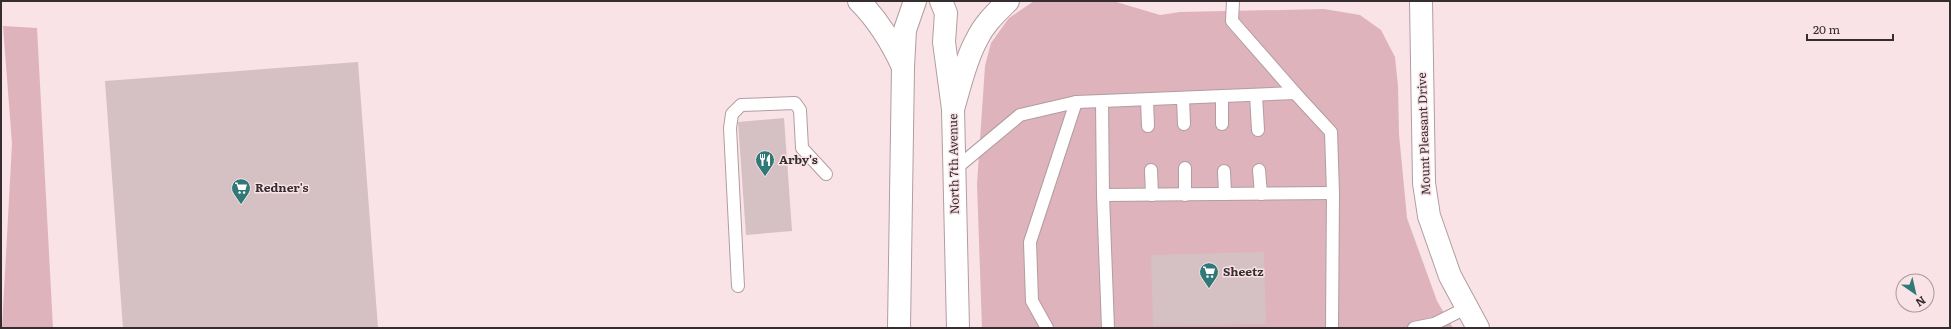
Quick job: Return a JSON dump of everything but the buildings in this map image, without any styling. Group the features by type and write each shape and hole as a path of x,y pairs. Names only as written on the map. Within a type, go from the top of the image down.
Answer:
{"main road":[{"path":"858,1 873,15 893,46 903,67"},
{"path":"899,328 903,67 905,30 915,1"},
{"name":"North 7th Avenue","path":"942,1 946,13 944,42 953,109 958,328"},
{"path":"953,109 968,60 977,39 991,18 1008,1"},
{"name":"Mount Pleasant Drive","path":"1421,1 1424,184 1428,216 1450,276 1478,328"}],"lane":[{"path":"1233,1 1232,21 1331,132 1333,193 1332,328"},
{"path":"954,170 1020,115 1076,102 1295,93"},
{"path":"1256,95 1258,130"},
{"path":"1222,96 1222,124"},
{"path":"1183,98 1184,124"},
{"path":"1147,100 1148,126"},
{"path":"1102,101 1103,195 1108,328"},
{"path":"1047,328 1032,301 1030,242 1076,102"},
{"path":"738,286 730,128 732,114 741,105 795,103 800,110 802,148 826,174"},
{"path":"1185,168 1185,195"},
{"path":"1151,170 1152,195"},
{"path":"1259,170 1261,194"},
{"path":"1224,171 1225,194"},
{"path":"1103,195 1333,193"},
{"path":"1414,328 1434,324 1466,308"}],"shaded area":[{"path":"1034,1 1113,1 1160,15 1180,12 1324,9 1360,15 1381,30 1395,57 1398,86 1399,134 1407,218 1437,301 1453,328 982,328 977,184 985,66 991,43 1009,18"},
{"path":"3,26 37,28 53,328 2,328 12,144"}],"place":[{"name":"Arby's","path":"765,177"},
{"name":"Redner's","path":"241,205"},
{"name":"Sheetz","path":"1209,289"}]}
